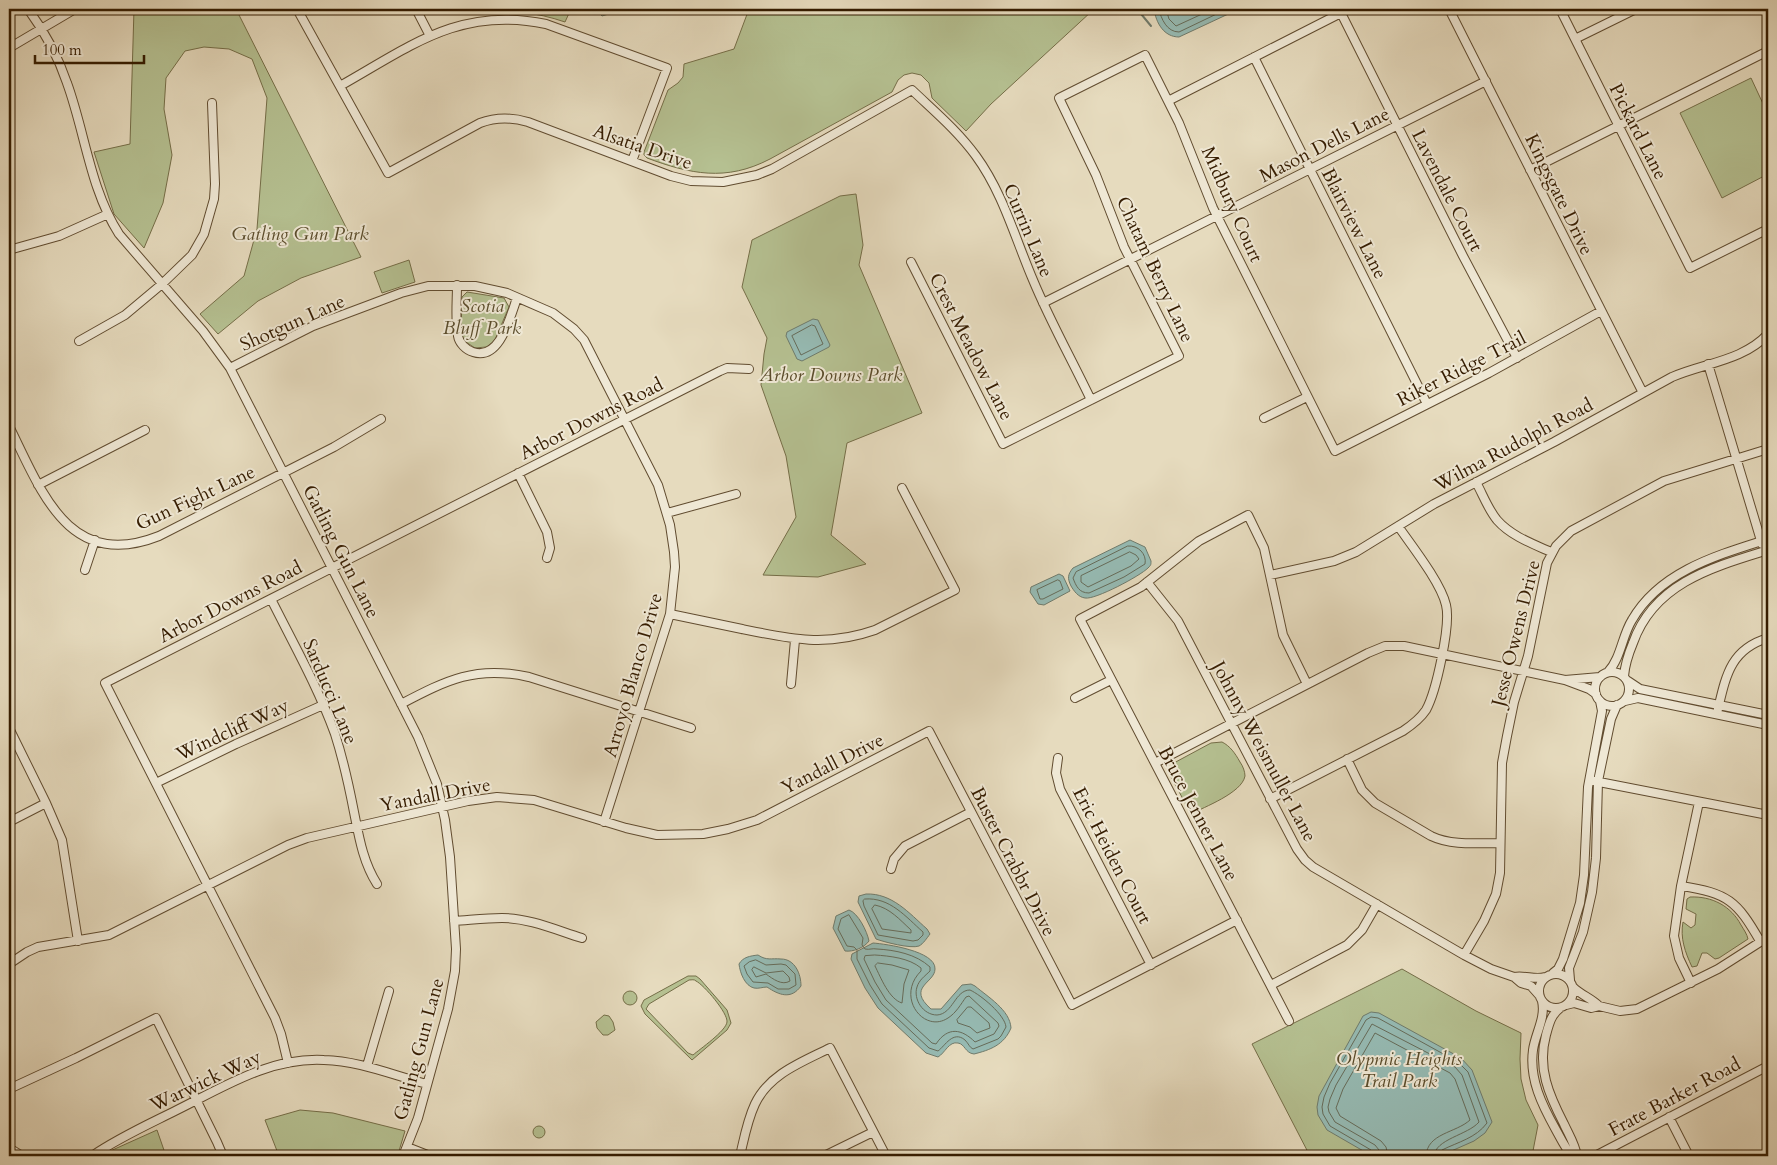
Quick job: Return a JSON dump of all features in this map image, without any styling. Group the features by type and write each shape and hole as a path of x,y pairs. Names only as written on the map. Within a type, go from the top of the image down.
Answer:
{"street":[{"name":"Gatling Gun Lane","path":"28,9 55,52 68,84 94,176 108,214 119,234 203,331 230,368 401,704 430,766 442,807 450,857 456,949 452,989 418,1118 403,1156"},
{"path":"9,48 75,9"},
{"path":"297,9 340,86 430,36 452,27 477,21 500,19 531,21 564,30 667,68 632,161"},
{"path":"416,9 430,36"},
{"name":"Kingsgate Drive","path":"1449,9 1643,393"},
{"name":"Pickard Lane","path":"1560,9 1690,268 1768,228"},
{"path":"1575,39 1636,9"},
{"path":"1168,101 1340,11"},
{"name":"Lavendale Court","path":"1340,11 1463,256 1517,358"},
{"path":"1530,170 1768,51"},
{"name":"Midbury Court","path":"1059,98 1145,56 1183,132 1217,216 1335,451"},
{"name":"Blairview Lane","path":"1254,57 1427,404"},
{"name":"Mason Dells Lane","path":"1043,303 1486,81"},
{"name":"Alsatia Drive","path":"340,86 388,173 471,127 498,118 517,119 528,122 676,178 699,182 723,182 757,175 912,90"},
{"name":"Currin Lane","path":"912,90 958,134 976,155 985,170 1009,219 1043,303 1091,400"},
{"name":"Chatam Berry Lane","path":"1003,444 1179,356 1130,260 1096,175 1059,98"},
{"path":"78,341 125,315 162,284 192,255 204,234 210,217 215,184 212,103"},
{"path":"9,250 59,236 108,214"},
{"name":"Crest Meadow Lane","path":"911,262 1003,444"},
{"path":"457,285 458,336 462,345 472,352 486,353 497,346 517,298"},
{"name":"Arroyo Blanco Drive","path":"368,306 415,289 428,286 457,285 490,289 552,312 574,328 591,352 654,478 667,513 673,540 675,567 670,614 604,822"},
{"name":"Shotgun Lane","path":"230,368 296,334 368,306"},
{"name":"Riker Ridge Trail","path":"1335,451 1517,358 1601,311"},
{"name":"Wilma Rudolph Road","path":"1270,574 1345,557 1368,546 1420,512 1678,374 1744,352 1755,346 1768,334"},
{"path":"1625,701 1630,690 1626,679 1625,664 1637,631 1658,600 1713,568 1766,550 1765,540 1736,459 1708,364"},
{"name":"Arbor Downs Road","path":"288,1063 275,1018 105,682 720,371 727,368 748,369"},
{"path":"1264,418 1307,397"},
{"name":"Gun Fight Lane","path":"9,426 38,485 61,520 95,540 132,544 147,540 334,447 381,419"},
{"path":"38,485 145,430"},
{"name":"Jesse Owens Drive","path":"1464,956 1484,921 1496,894 1500,873 1502,763 1514,702 1524,672 1545,571 1551,552 1571,531 1634,495 1678,475 1768,449"},
{"path":"518,473 547,532 550,548 548,558"},
{"path":"1476,482 1494,516 1504,527 1551,552"},
{"path":"670,614 795,640 829,640 862,634 888,624 955,590 902,488"},
{"path":"667,513 736,494"},
{"path":"1147,582 1199,541 1248,514 1264,548 1283,636 1307,684"},
{"path":"1270,799 1403,731 1426,710 1442,653 1447,621 1446,605 1438,585 1398,526"},
{"path":"85,570 95,540"},
{"path":"1565,680 1600,677 1608,672 1613,666 1628,625 1650,595 1679,575 1707,560 1724,552 1765,540"},
{"name":"Bruce Jenner Lane","path":"1147,582 1133,592 1080,619 1289,1021"},
{"name":"Johnny Weismuller Lane","path":"1147,582 1178,621 1297,850 1305,860 1313,867 1491,970 1514,977 1540,978 1549,975"},
{"name":"Sarducci Lane","path":"271,599 323,704 340,750 366,866 377,884"},
{"path":"1717,714 1723,683 1735,660 1747,648 1768,638"},
{"path":"791,684 795,640"},
{"path":"1155,763 1368,652 1385,646 1404,646 1442,653 1565,680 1589,689 1596,694 1600,701 1602,712 1589,780 1586,807 1584,875 1580,903 1563,959 1558,969 1540,985 1543,1012 1532,1051 1534,1078 1545,1110 1572,1156"},
{"path":"401,704 439,684 476,673 491,672 529,677 691,728"},
{"path":"1608,672 1617,672 1640,689 1768,714"},
{"path":"1596,694 1596,685 1600,677"},
{"path":"1074,698 1111,680"},
{"path":"1600,701 1608,706 1617,706 1625,701 1638,698 1768,725"},
{"name":"Windcliff Way","path":"156,784 242,741 323,704"},
{"path":"1578,1156 1575,1146 1547,1090 1543,1069 1545,1040 1550,1020 1573,997 1569,968 1583,932 1592,892 1596,858 1598,781 1611,719 1617,706"},
{"path":"9,728 62,840 78,940"},
{"name":"Yandall Drive","path":"9,964 38,947 109,935 288,845 306,838 477,799 498,797 541,802 604,822 657,835 697,835 728,829 767,814 929,731"},
{"name":"Buster Crabbr Drive","path":"929,731 1072,1005 1151,965"},
{"name":"Eric Heiden Court","path":"1058,758 1056,773 1060,790 1151,965"},
{"path":"1347,760 1368,797 1440,841 1500,844"},
{"path":"1589,780 1768,815"},
{"path":"1691,983 1679,958 1674,936 1681,886 1699,802"},
{"path":"9,822 46,803"},
{"path":"891,869 894,859 905,846 971,812"},
{"path":"1681,886 1714,892 1724,897 1740,909 1760,941"},
{"path":"1271,985 1347,945 1362,930 1377,904"},
{"path":"454,920 518,919 582,938"},
{"path":"1151,965 1237,920"},
{"path":"1541,998 1550,1007 1574,1003 1591,1008 1599,1006 1620,1011 1637,1009 1724,965 1768,937"},
{"path":"1549,975 1563,974 1583,996 1593,999 1599,1006"},
{"name":"Johnny Weismuller Lane","path":"1514,977 1521,983 1535,989 1541,998"},
{"path":"367,1066 389,991"},
{"path":"9,1089 156,1018 223,1156"},
{"path":"742,1156 750,1115 763,1090 787,1070 830,1048 886,1156"},
{"name":"Warwick Way","path":"92,1156 116,1141 245,1076 288,1063 322,1060 367,1066 427,1084"},
{"name":"Frate Barker Road","path":"1594,1156 1768,1066"},
{"path":"1669,1117 1689,1156"},
{"path":"824,1156 873,1132"},
{"path":"407,1147 430,1156"},
{"path":"9,1148 22,1156"}],"green space":[{"name":"Gatling Gun Park","path":"134,9 236,9 361,257 301,278 258,301 218,334 200,314 244,276 257,229 267,98 252,59 229,49 204,47 185,51 166,78 164,109 172,155 163,203 144,248 114,214 94,152 130,144"},
{"path":"476,9 571,9 565,22 521,12 477,13"},
{"path":"749,9 1097,9 1092,11 991,104 966,131 932,98 929,83 921,75 912,73 904,75 898,80 892,92 754,166 738,171 708,173 678,168 647,158 644,152 668,90 683,77 684,64 734,49"},
{"path":"1751,78 1765,108 1768,107 1768,174 1722,198 1680,113"},
{"name":"Arbor Downs Park","path":"856,194 863,245 859,265 922,413 847,443 831,535 866,564 818,577 763,575 796,517 786,456 761,385 767,338 742,287 752,240 840,196"},
{"path":"409,260 415,282 382,293 374,272"},
{"name":"Scotia Bluff Park","path":"467,292 504,298 509,307 494,342 486,347 475,348 463,340 461,333 462,297"},
{"path":"1222,742 1232,750 1242,765 1245,776 1237,788 1230,794 1191,814 1169,773 1172,764 1211,743"},
{"path":"1690,897 1713,900 1732,912 1748,939 1719,958 1715,959 1707,953 1702,953 1697,966 1692,967 1685,950 1682,934 1683,922 1691,928 1695,925 1696,914 1686,909 1687,899"},
{"name":"Olypmic Heights Trail Park","path":"1402,969 1476,1011 1521,1033 1521,1079 1526,1100 1538,1125 1532,1156 1310,1156 1252,1044"},
{"path":"688,976 696,976 727,1010 731,1023 727,1030 692,1060 645,1014 641,1006 644,1000","holes":["689,980 695,980 710,993 724,1012 727,1022 718,1035 693,1055 688,1053 646,1009 649,1004"]},
{"path":"627,991 633,991 637,998 633,1005 627,1005 623,1001 623,995"},
{"path":"604,1015 609,1016 615,1030 608,1035 603,1035 597,1028 596,1022"},
{"path":"300,1110 333,1113 405,1131 399,1151 394,1156 279,1156 265,1120"},
{"path":"537,1126 541,1126 545,1132 541,1138 537,1138 533,1134 533,1130"},
{"path":"157,1130 166,1156 102,1156 108,1152"}],"water":[{"path":"595,9 618,9 602,16"},
{"path":"1154,9 1239,9 1179,37 1165,32 1159,24"},
{"path":"813,319 818,320 830,345 802,361 797,359 786,336 787,332"},
{"path":"1130,540 1145,547 1151,561 1151,565 1148,568 1127,582 1090,598 1076,594 1069,578 1073,568"},
{"path":"1059,574 1063,576 1070,591 1044,605 1038,604 1030,592 1031,587"},
{"path":"866,894 884,897 900,905 927,929 930,934 922,944 915,947 876,939 858,902 859,896"},
{"path":"849,910 862,923 869,941 858,949 845,951 833,928 836,916"},
{"path":"873,943 909,950 928,957 935,969 934,974 921,990 921,995 924,1002 931,1009 941,1009 962,985 971,984 975,986 992,999 1007,1015 1011,1028 1005,1039 986,1051 974,1054 962,1045 955,1043 950,1045 938,1057 926,1053 878,1008 865,988 851,959 852,954"},
{"path":"758,955 767,959 786,960 793,964 800,977 801,986 793,993 785,995 767,987 756,988 748,985 739,964 745,958"},
{"path":"1371,1012 1379,1013 1461,1058 1472,1070 1492,1122 1485,1133 1474,1141 1440,1156 1372,1156 1327,1130 1318,1115 1319,1096 1363,1016"}],"waterway":[{"path":"1137,9 1151,26"}]}
